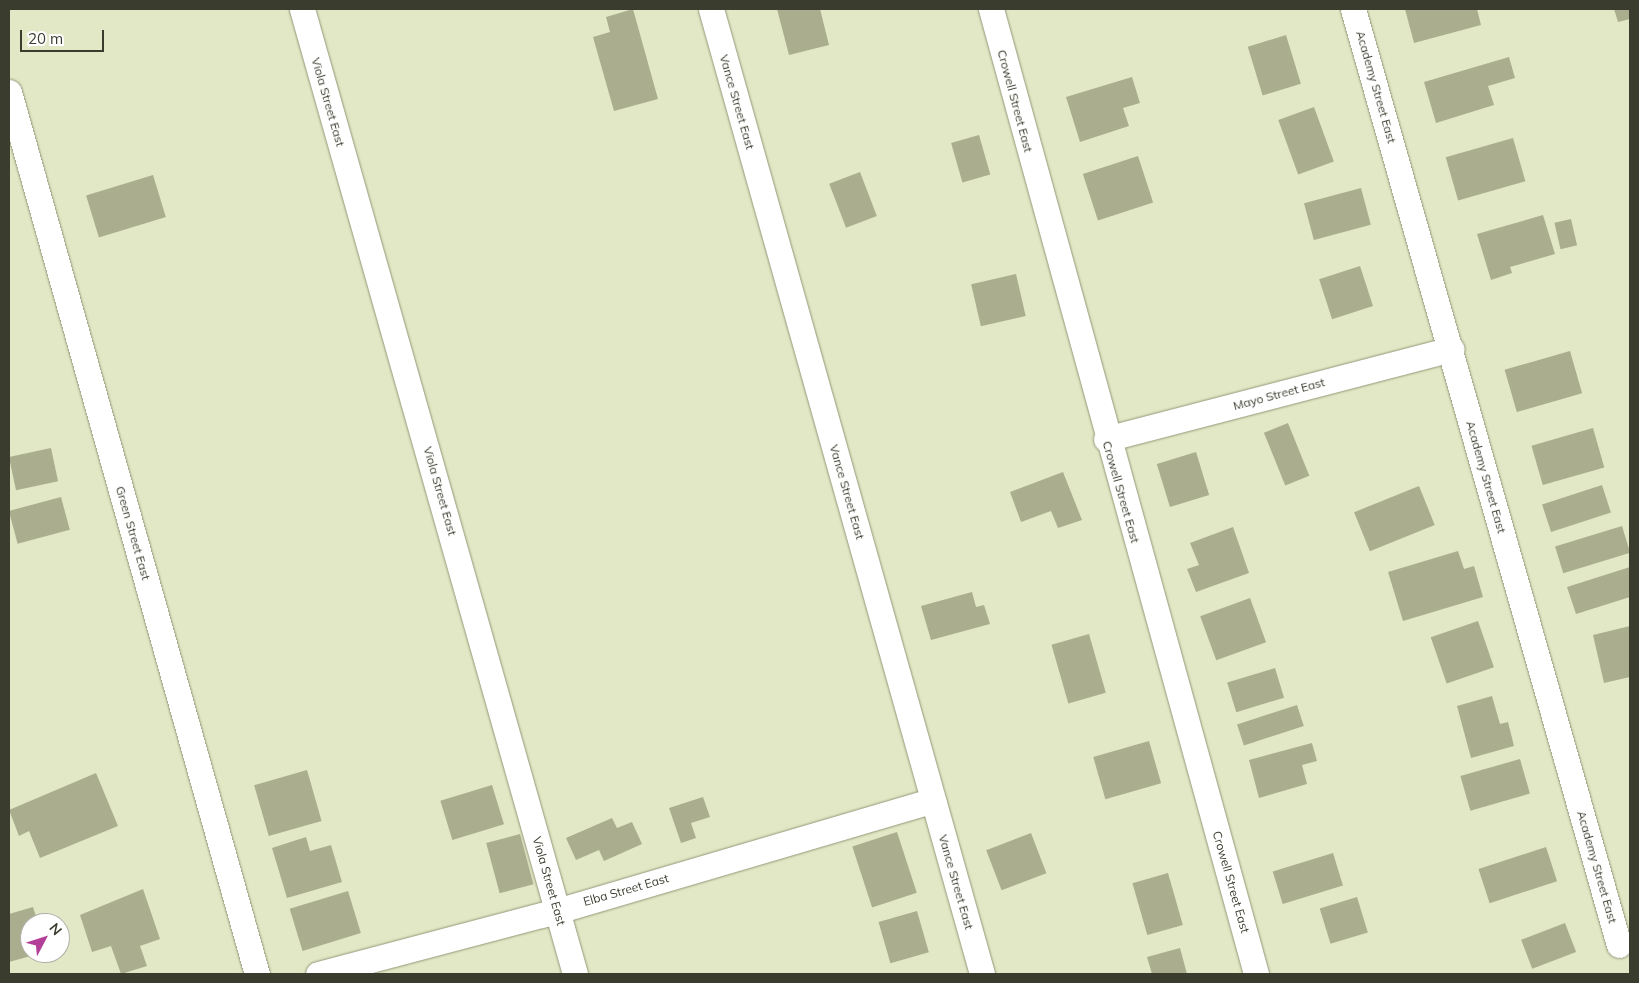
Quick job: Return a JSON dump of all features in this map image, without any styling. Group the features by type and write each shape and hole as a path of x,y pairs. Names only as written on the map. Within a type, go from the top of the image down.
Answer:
{"street":[{"name":"Viola Street East","path":"302,9 575,974"},
{"name":"Vance Street East","path":"711,9 982,974"},
{"name":"Crowell Street East","path":"991,9 1106,439 1256,974"},
{"name":"Academy Street East","path":"1353,9 1619,945"},
{"name":"Green Street East","path":"9,92 257,974"},
{"name":"Mayo Street East","path":"1106,439 1451,349"},
{"name":"Elba Street East","path":"318,974 557,911 933,800"}],"building":[{"path":"633,9 658,99 614,111 593,37 610,32 606,17"},
{"path":"777,9 820,9 829,45 789,55"},
{"path":"1405,9 1477,9 1481,25 1414,43"},
{"path":"1614,9 1630,9 1630,19 1618,22"},
{"path":"1286,35 1301,84 1263,95 1248,47"},
{"path":"1509,57 1515,78 1488,86 1494,105 1436,123 1424,82"},
{"path":"1132,77 1140,103 1123,108 1129,126 1080,142 1066,97"},
{"path":"1314,107 1334,162 1298,174 1278,120"},
{"path":"979,135 990,174 962,182 951,143"},
{"path":"1513,138 1525,181 1458,201 1446,157"},
{"path":"1138,156 1153,203 1098,221 1083,174"},
{"path":"860,172 877,216 846,228 829,184"},
{"path":"153,175 166,217 99,238 86,195"},
{"path":"1361,188 1371,225 1314,240 1304,203"},
{"path":"1543,215 1555,254 1510,267 1512,273 1491,280 1477,234"},
{"path":"1571,219 1577,245 1561,249 1554,223"},
{"path":"1360,266 1373,306 1332,319 1319,279"},
{"path":"1016,274 1026,316 981,326 971,284"},
{"path":"1570,351 1582,393 1517,412 1505,370"},
{"path":"1288,423 1309,476 1285,486 1264,433"},
{"path":"1593,428 1604,467 1543,485 1531,446"},
{"path":"51,448 58,481 16,490 9,457"},
{"path":"1196,452 1209,495 1170,507 1157,464"},
{"path":"1063,472 1082,520 1058,528 1051,511 1021,522 1010,492"},
{"path":"1602,485 1611,513 1551,532 1542,504"},
{"path":"1419,486 1435,525 1370,551 1354,512"},
{"path":"61,497 70,530 18,544 9,511"},
{"path":"1622,526 1630,553 1563,573 1555,546"},
{"path":"1233,527 1249,573 1196,592 1187,569 1199,565 1190,543"},
{"path":"1458,551 1464,569 1474,566 1483,597 1403,621 1388,572"},
{"path":"1630,567 1630,597 1576,614 1567,587"},
{"path":"972,592 976,607 984,605 990,624 931,640 921,606"},
{"path":"1250,598 1266,642 1216,660 1200,616"},
{"path":"1478,621 1494,667 1447,684 1431,637"},
{"path":"1630,626 1630,677 1604,683 1593,635"},
{"path":"1089,634 1106,693 1068,703 1052,645"},
{"path":"1275,668 1284,698 1236,712 1227,683"},
{"path":"1492,696 1500,724 1508,722 1514,746 1471,758 1457,706"},
{"path":"1297,705 1304,726 1244,745 1237,724"},
{"path":"1149,741 1161,783 1105,799 1093,757"},
{"path":"1312,743 1317,761 1302,765 1307,784 1259,798 1249,760"},
{"path":"1520,759 1530,794 1470,811 1460,776"},
{"path":"307,770 322,821 269,836 254,785"},
{"path":"96,773 118,826 40,858 29,831 19,836 9,810"},
{"path":"492,785 504,824 452,840 440,801"},
{"path":"703,797 710,817 691,823 696,838 681,843 669,808"},
{"path":"612,818 617,828 632,822 642,844 604,861 599,850 576,860 566,838"},
{"path":"897,832 917,893 872,907 852,847"},
{"path":"1031,833 1046,873 1002,890 986,850"},
{"path":"520,834 533,884 500,893 486,843"},
{"path":"306,837 310,851 331,845 342,882 287,898 272,848"},
{"path":"1546,847 1557,881 1490,903 1478,869"},
{"path":"1333,853 1343,886 1283,904 1273,871"},
{"path":"1168,873 1183,925 1147,935 1132,883"},
{"path":"143,889 160,939 140,946 147,966 121,974 111,946 92,952 80,915"},
{"path":"348,891 361,933 303,951 290,909"},
{"path":"1357,897 1368,932 1331,944 1320,908"},
{"path":"33,907 35,913 20,913 20,959 9,962 9,914"},
{"path":"917,911 929,952 890,963 879,922"},
{"path":"1565,923 1576,952 1532,969 1521,940"},
{"path":"1180,948 1187,974 1152,974 1147,957"}]}
